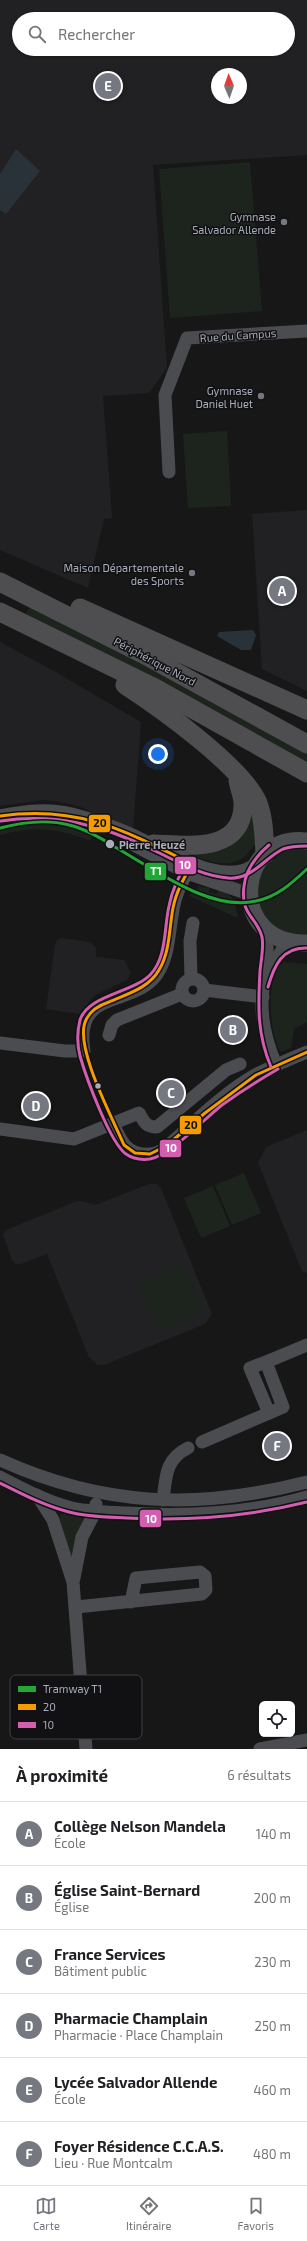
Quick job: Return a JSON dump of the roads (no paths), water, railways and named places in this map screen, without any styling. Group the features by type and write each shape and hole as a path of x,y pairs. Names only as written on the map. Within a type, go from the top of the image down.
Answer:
{"highway":[{"path":"0,570 266,711 278,726"},
{"name":"Périphérique Nord","path":"0,582 143,654 278,726 307,744"},
{"path":"39,590 307,710"},
{"path":"0,612 155,688 307,773"},
{"path":"84,652 95,668 143,697 239,775 247,784 258,802 263,822 262,858"},
{"path":"153,844 207,844 217,842 228,836 237,826 242,814 244,802 238,782 239,775"}],"main road":[{"path":"303,943 282,939 265,928 252,911 249,894 252,875 262,858 285,842 298,840 307,841"}],"street":[{"name":"Rue du Campus","path":"169,472 165,395 187,338 307,331"},
{"path":"0,816 19,812 47,811 72,814 121,830 153,844 190,868 226,873 247,871 262,858"},
{"path":"96,822 190,868 249,894"},
{"path":"0,1043 65,1051 84,1051 84,1031 92,1012 102,1003 147,983 154,978 162,963 176,898 190,868"},
{"path":"191,979 190,941 193,923"},
{"path":"265,928 268,944 263,997 264,1023 276,1065"},
{"path":"265,977 282,950 303,943"},
{"path":"191,979 199,981 204,990 202,997 196,1001 186,1000 182,994 182,986 191,979"},
{"path":"204,990 263,997"},
{"path":"109,1035 112,1025 117,1020 182,994"},
{"path":"113,1123 120,1139 127,1149 135,1153 150,1154 166,1146 237,1088 256,1075 307,1052"},
{"path":"0,1129 74,1139 139,1113 145,1124 150,1127 157,1127 226,1070 240,1064"},
{"path":"202,1442 269,1413 250,1368 307,1345"},
{"path":"162,1500 171,1460 178,1453 188,1448"},
{"path":"0,1460 45,1478 91,1491 132,1499 201,1500 245,1496 307,1482"},
{"path":"0,1477 36,1495 63,1505 95,1511 157,1515 214,1514 256,1508 307,1497"},
{"path":"45,1478 39,1479 35,1490 36,1495 55,1524 73,1582 81,1675"},
{"path":"73,1582 82,1537 95,1511 95,1500 91,1491"},
{"path":"76,1607 131,1602 202,1594 206,1590 205,1576 200,1572 136,1578 131,1602"},
{"path":"85,1739 86,1749"},
{"path":"260,1749 286,1747 307,1740"}],"tram line":[{"name":"T1","path":"0,828 17,824 43,822 60,823 75,827 99,837 165,877 201,895 238,903 256,901 271,896 290,884 307,869"}],"place":[{"name":"Lycée Salvador Allende","path":"108,86"},
{"name":"Gymnase Salvador Allende","path":"284,222"},
{"name":"Gymnase Daniel Huet","path":"261,396"},
{"name":"Maison Départementale des Sports","path":"192,573"},
{"name":"Collège Nelson Mandela","path":"282,591"},
{"name":"Pierre Heuzé","path":"110,844"},
{"name":"Église Saint-Bernard","path":"233,1030"},
{"name":"France Services","path":"171,1093"},
{"name":"Pharmacie Champlain","path":"36,1106"},
{"name":"Foyer Résidence C.C.A.S.","path":"277,1446"}]}
